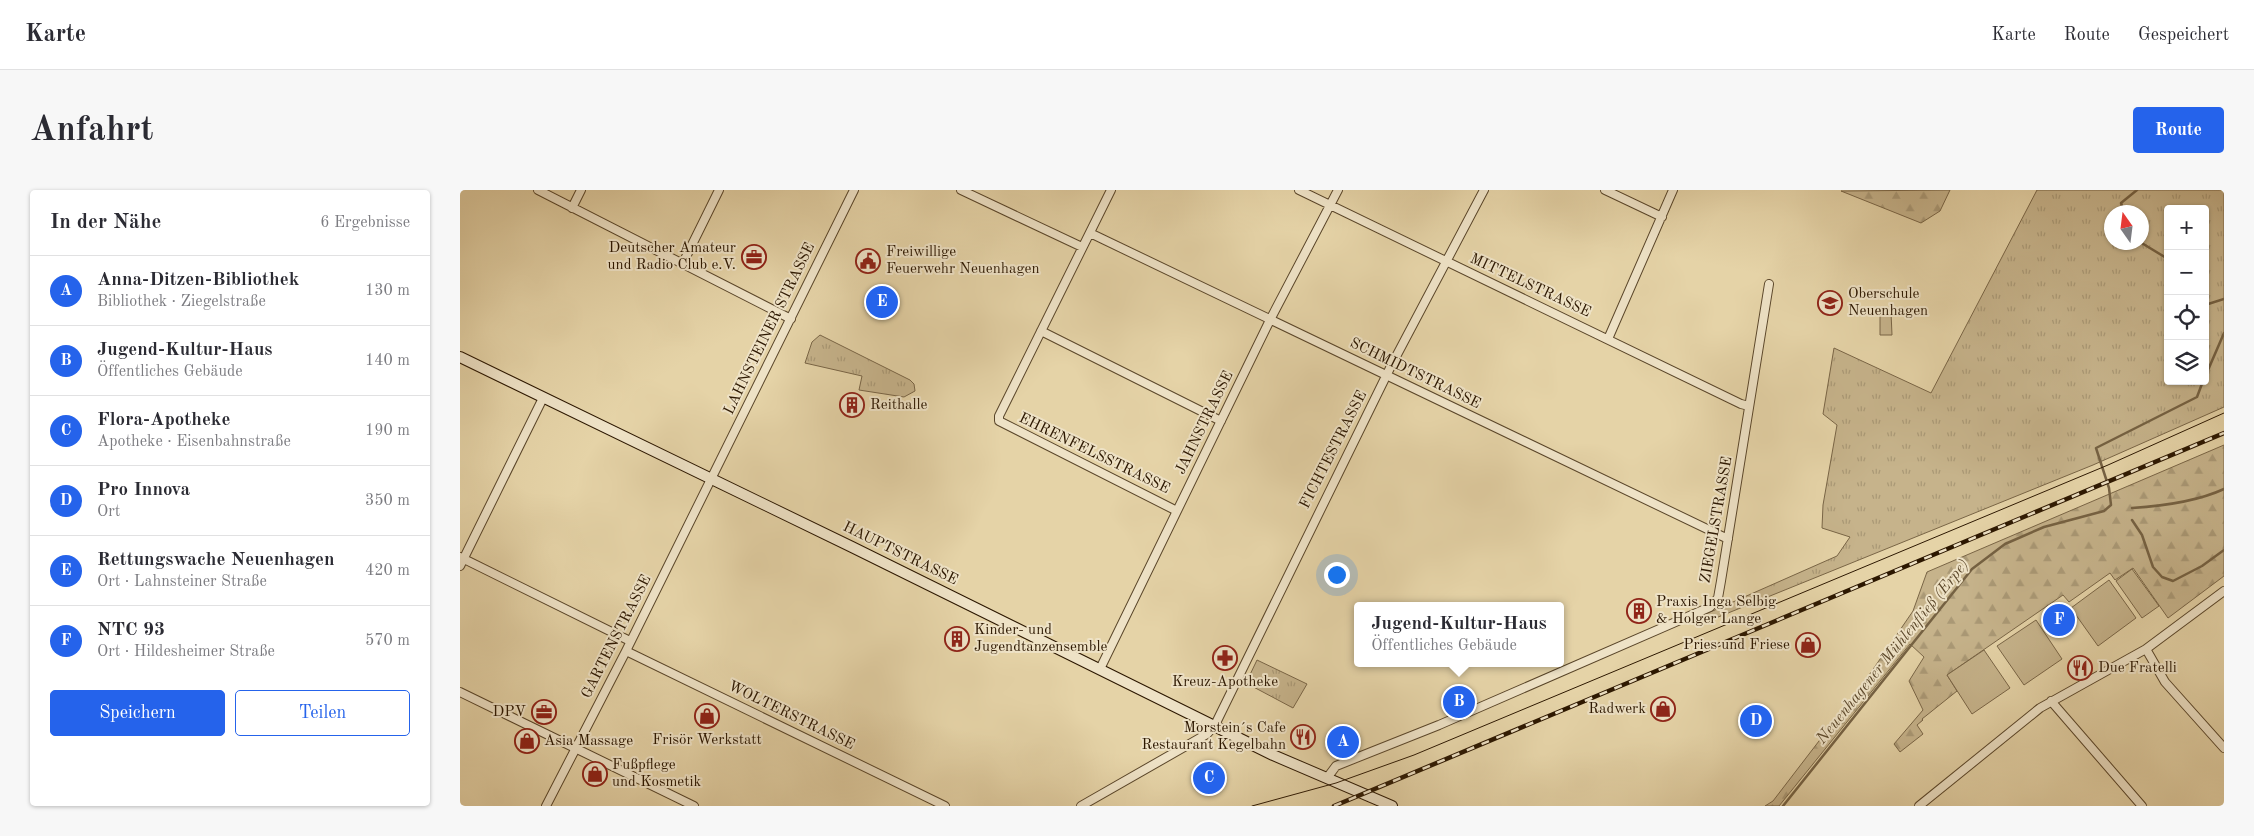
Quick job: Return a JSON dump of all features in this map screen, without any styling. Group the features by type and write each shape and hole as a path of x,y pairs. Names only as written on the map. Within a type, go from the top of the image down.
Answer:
{"main road":[{"name":"HAUPTSTRASSE","path":"460,357 1215,725 1327,778 1392,806"}],"street":[{"path":"538,190 791,319"},
{"path":"572,208 581,190"},
{"path":"683,263 719,190"},
{"name":"LAHNSTEINER STRASSE","path":"711,479 854,190"},
{"path":"961,190 1082,247"},
{"path":"1111,190 1041,331 1221,421"},
{"name":"MITTELSTRASSE","path":"1299,190 1741,404 1749,406"},
{"name":"JAHNSTRASSE","path":"1100,669 1270,320 1338,190"},
{"name":"FICHTESTRASSE","path":"1215,725 1387,376 1484,190"},
{"path":"1605,190 1662,217"},
{"path":"1608,339 1673,190"},
{"name":"SCHMIDTSTRASSE","path":"1090,233 1728,539"},
{"name":"ZIEGELSTRASSE","path":"1327,778 1336,766 1456,717 1710,607 1718,598 1769,284"},
{"name":"EHRENFELSSTRASSE","path":"1041,331 999,416 999,421 1177,511"},
{"path":"543,398 461,561 630,641"},
{"name":"GARTENSTRASSE","path":"546,806 626,651 711,479"},
{"path":"1919,806 2023,720 2051,701 2146,648 2224,591"},
{"path":"2146,648 2165,682 2183,705 2224,748"},
{"name":"WOLTERSTRASSE","path":"626,651 945,806"},
{"path":"460,692 694,806"},
{"path":"2051,701 2142,806"},
{"path":"1082,806 1207,734 1215,725"}],"green space":[{"path":"1950,190 1940,211 1921,223 1841,191"},
{"path":"2037,190 2224,190 2224,407 2093,465 1701,624 1699,617 1837,556 1850,537 1822,528 1823,505 1837,425 1823,414 1834,348 1931,393"},
{"path":"1891,312 1892,335 1880,335 1880,313"},
{"path":"820,335 910,380 914,384 915,391 904,397 859,390 862,376 805,363 812,342"},
{"path":"2224,445 2224,576 2168,618 2133,568 2115,580 2110,573 2069,602 2063,595 1947,675 1957,691 1922,719 1917,725 1923,734 1900,752 1894,744 1923,710 1909,681 1924,657 1910,644 1779,806 1765,806 1773,801 1865,681 1913,611 1927,572"},
{"path":"2132,569 2159,606 2142,618 2116,581"},
{"path":"2109,580 2136,618 2098,646 2071,608"},
{"path":"2036,620 2062,659 2024,685 1997,646"},
{"path":"1984,650 2010,688 1972,714 1947,675"},
{"path":"1257,660 1307,684 1293,708 1246,683"}],"waterway":[{"name":"Neuenhagener Mühlenfließ (Erpe)","path":"2122,205 2121,203 2137,190"},
{"name":"Neuenhagener Mühlenfließ (Erpe)","path":"2149,247 2164,257"},
{"name":"Neuenhagener Mühlenfließ (Erpe)","path":"2209,304 2224,299"},
{"name":"Neuenhagener Mühlenfließ (Erpe)","path":"2209,368 2224,333"},
{"name":"Neuenhagener Mühlenfließ (Erpe)","path":"1783,806 1972,569 2005,544 2044,527 2104,511 2111,505 2109,488 2096,448 2197,397 2202,385"},
{"path":"2132,508 2179,503 2224,489"},
{"path":"2132,520 2142,535 2153,567 2162,577 2173,581 2202,566 2224,550"}],"tram line":[{"path":"1252,806 1336,783 1414,755 2108,465 2224,413"}],"railway":[{"path":"1334,806 2224,433"}],"place":[{"name":"Deutscher Amateur und Radio Club e.V.","path":"754,257"},
{"name":"Freiwillige Feuerwehr Neuenhagen","path":"868,261"},
{"name":"Rettungswache Neuenhagen","path":"882,302"},
{"name":"Oberschule Neuenhagen","path":"1830,303"},
{"name":"Reithalle","path":"852,405"},
{"name":"Praxis Inga Selbig & Holger Lange","path":"1639,611"},
{"name":"NTC 93","path":"2059,620"},
{"name":"Kinder- und Jugendtanzensemble","path":"957,639"},
{"name":"Pries und Friese","path":"1808,645"},
{"name":"Kreuz-Apotheke","path":"1225,658"},
{"name":"Due Fratelli","path":"2080,668"},
{"name":"Jugend-Kultur-Haus","path":"1459,702"},
{"name":"Radwerk","path":"1663,709"},
{"name":"DPV","path":"544,712"},
{"name":"Frisör Werkstatt","path":"707,716"},
{"name":"Pro Innova","path":"1756,721"},
{"name":"Morstein´s Cafe Restaurant Kegelbahn","path":"1303,737"},
{"name":"Asia Massage","path":"527,741"},
{"name":"Anna-Ditzen-Bibliothek","path":"1343,742"},
{"name":"Fußpflege und Kosmetik","path":"595,774"},
{"name":"Flora-Apotheke","path":"1209,778"}]}
